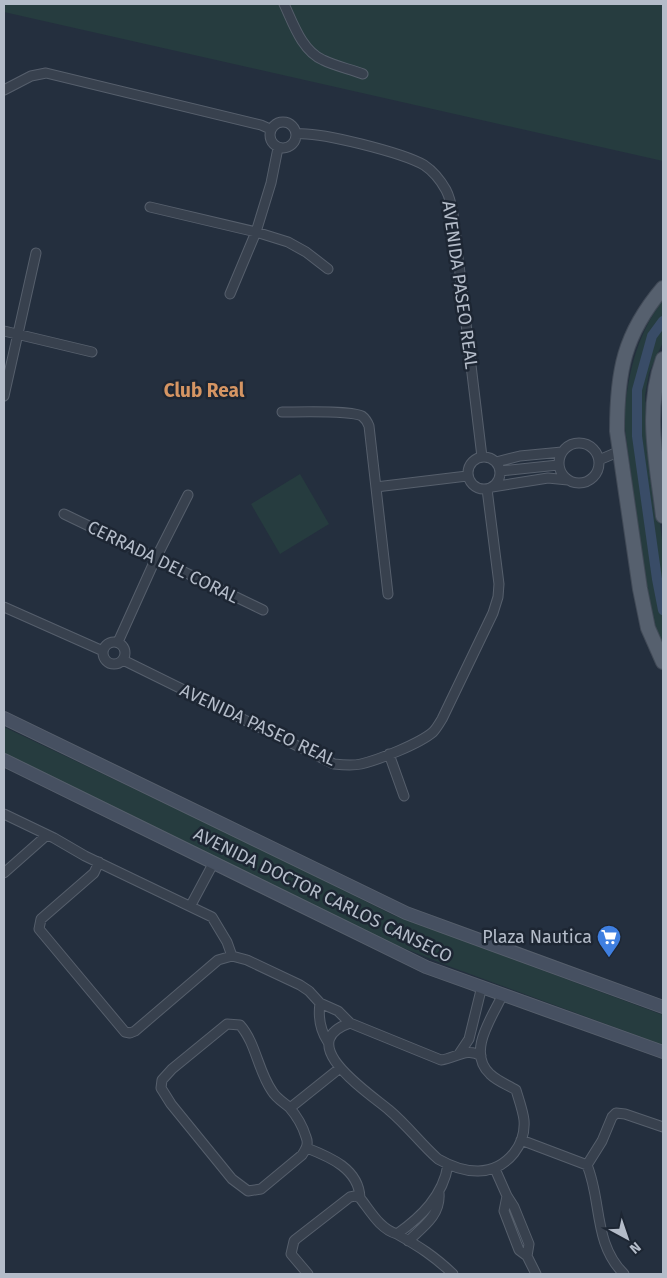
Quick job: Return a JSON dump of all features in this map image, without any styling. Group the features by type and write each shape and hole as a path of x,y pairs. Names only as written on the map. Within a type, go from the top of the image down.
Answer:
{"main road":[{"path":"663,288 649,305 634,329 626,351 620,377 617,404 617,430 640,589 648,628 663,662"},
{"path":"663,359 655,387 652,411 663,516"},
{"name":"AVENIDA DOCTOR CARLOS CANSECO","path":"4,718 406,913 663,1007"},
{"name":"AVENIDA DOCTOR CARLOS CANSECO","path":"4,760 426,967 663,1052"}],"street":[{"path":"281,4 308,49 321,60 363,74"},
{"path":"4,90 31,76 46,73 270,129"},
{"path":"278,122 284,122 294,127 296,134 293,143 289,147 278,148 270,140 270,129 278,122"},
{"name":"AVENIDA PASEO REAL","path":"296,134 306,133 369,146 415,161 432,172 446,191 450,202 456,246 482,457"},
{"path":"230,294 256,232 271,183 278,148"},
{"path":"150,207 256,232 288,242 306,252 328,270"},
{"path":"4,396 36,253"},
{"path":"4,331 92,352"},
{"path":"282,412 330,412 360,415 366,419 369,426 388,594"},
{"path":"490,488 498,480 500,471 496,462 487,457 472,461 467,476 469,481 477,488 490,488 548,478 581,483 587,481 596,472 599,460 596,453 586,444 573,444 562,452 520,456 496,462"},
{"path":"599,460 620,451"},
{"path":"562,452 558,464 563,476 568,480"},
{"path":"500,471 558,464"},
{"path":"376,487 467,476"},
{"name":"AVENIDA PASEO REAL","path":"123,660 334,764 346,766 361,764 389,754 426,737 434,731 442,720 498,597 499,584 490,488"},
{"path":"118,642 188,495"},
{"name":"CERRADA DEL CORAL","path":"64,514 262,610"},
{"path":"4,607 103,651"},
{"path":"110,642 118,642 122,644 126,652 123,660 112,664 105,659 104,647 110,642"},
{"path":"389,754 404,796"},
{"path":"4,814 212,917 227,942 232,956"},
{"path":"4,873 47,835"},
{"path":"99,862 94,873 41,919 38,929 125,1032 135,1032 218,960 232,956 247,960 309,991 320,1003 338,1011 350,1023 441,1060 452,1059 459,1054 469,1039 482,986"},
{"path":"191,906 214,862"},
{"path":"320,1003 319,1012 322,1033 340,1068 399,1119 424,1147 438,1159 464,1171 488,1171 495,1169 511,1157 521,1140 524,1121 516,1090 490,1074 484,1066 481,1056 482,1038 503,994"},
{"path":"328,1042 332,1033 350,1023"},
{"path":"227,1024 233,1024 240,1026 246,1033 263,1077 273,1094 290,1108 308,1140 307,1148 261,1189 248,1191 226,1172 172,1104 161,1088 161,1084 172,1069 220,1028 227,1024"},
{"path":"459,1054 471,1051 481,1056"},
{"path":"290,1108 340,1068"},
{"path":"587,1165 602,1141 612,1117 616,1113 626,1114 663,1127"},
{"path":"521,1140 587,1165 605,1244 612,1261 624,1274"},
{"path":"307,1148 332,1158 343,1166 359,1186 360,1198"},
{"path":"408,1240 434,1216 448,1165"},
{"path":"495,1169 514,1207 528,1244 527,1256 536,1274"},
{"path":"393,1233 422,1214 439,1193"},
{"path":"308,1274 291,1254 294,1242 350,1197 355,1196 360,1198 383,1227 418,1245 453,1274"}],"green space":[{"path":"4,4 663,4 663,161 4,12"},
{"path":"663,300 663,342 649,373 645,395 663,547 663,647 648,602 624,421 631,373 640,342 654,313"},
{"path":"300,474 329,524 280,554 251,504"},
{"path":"4,727 263,850 393,915 663,1015 663,1045 386,941 4,757"}],"waterway":[{"path":"663,321 652,336 637,390 637,436 663,610"}],"place":[{"name":"Plaza Nautica","path":"609,958"}],"district":[{"name":"Club Real","path":"204,390"}]}
